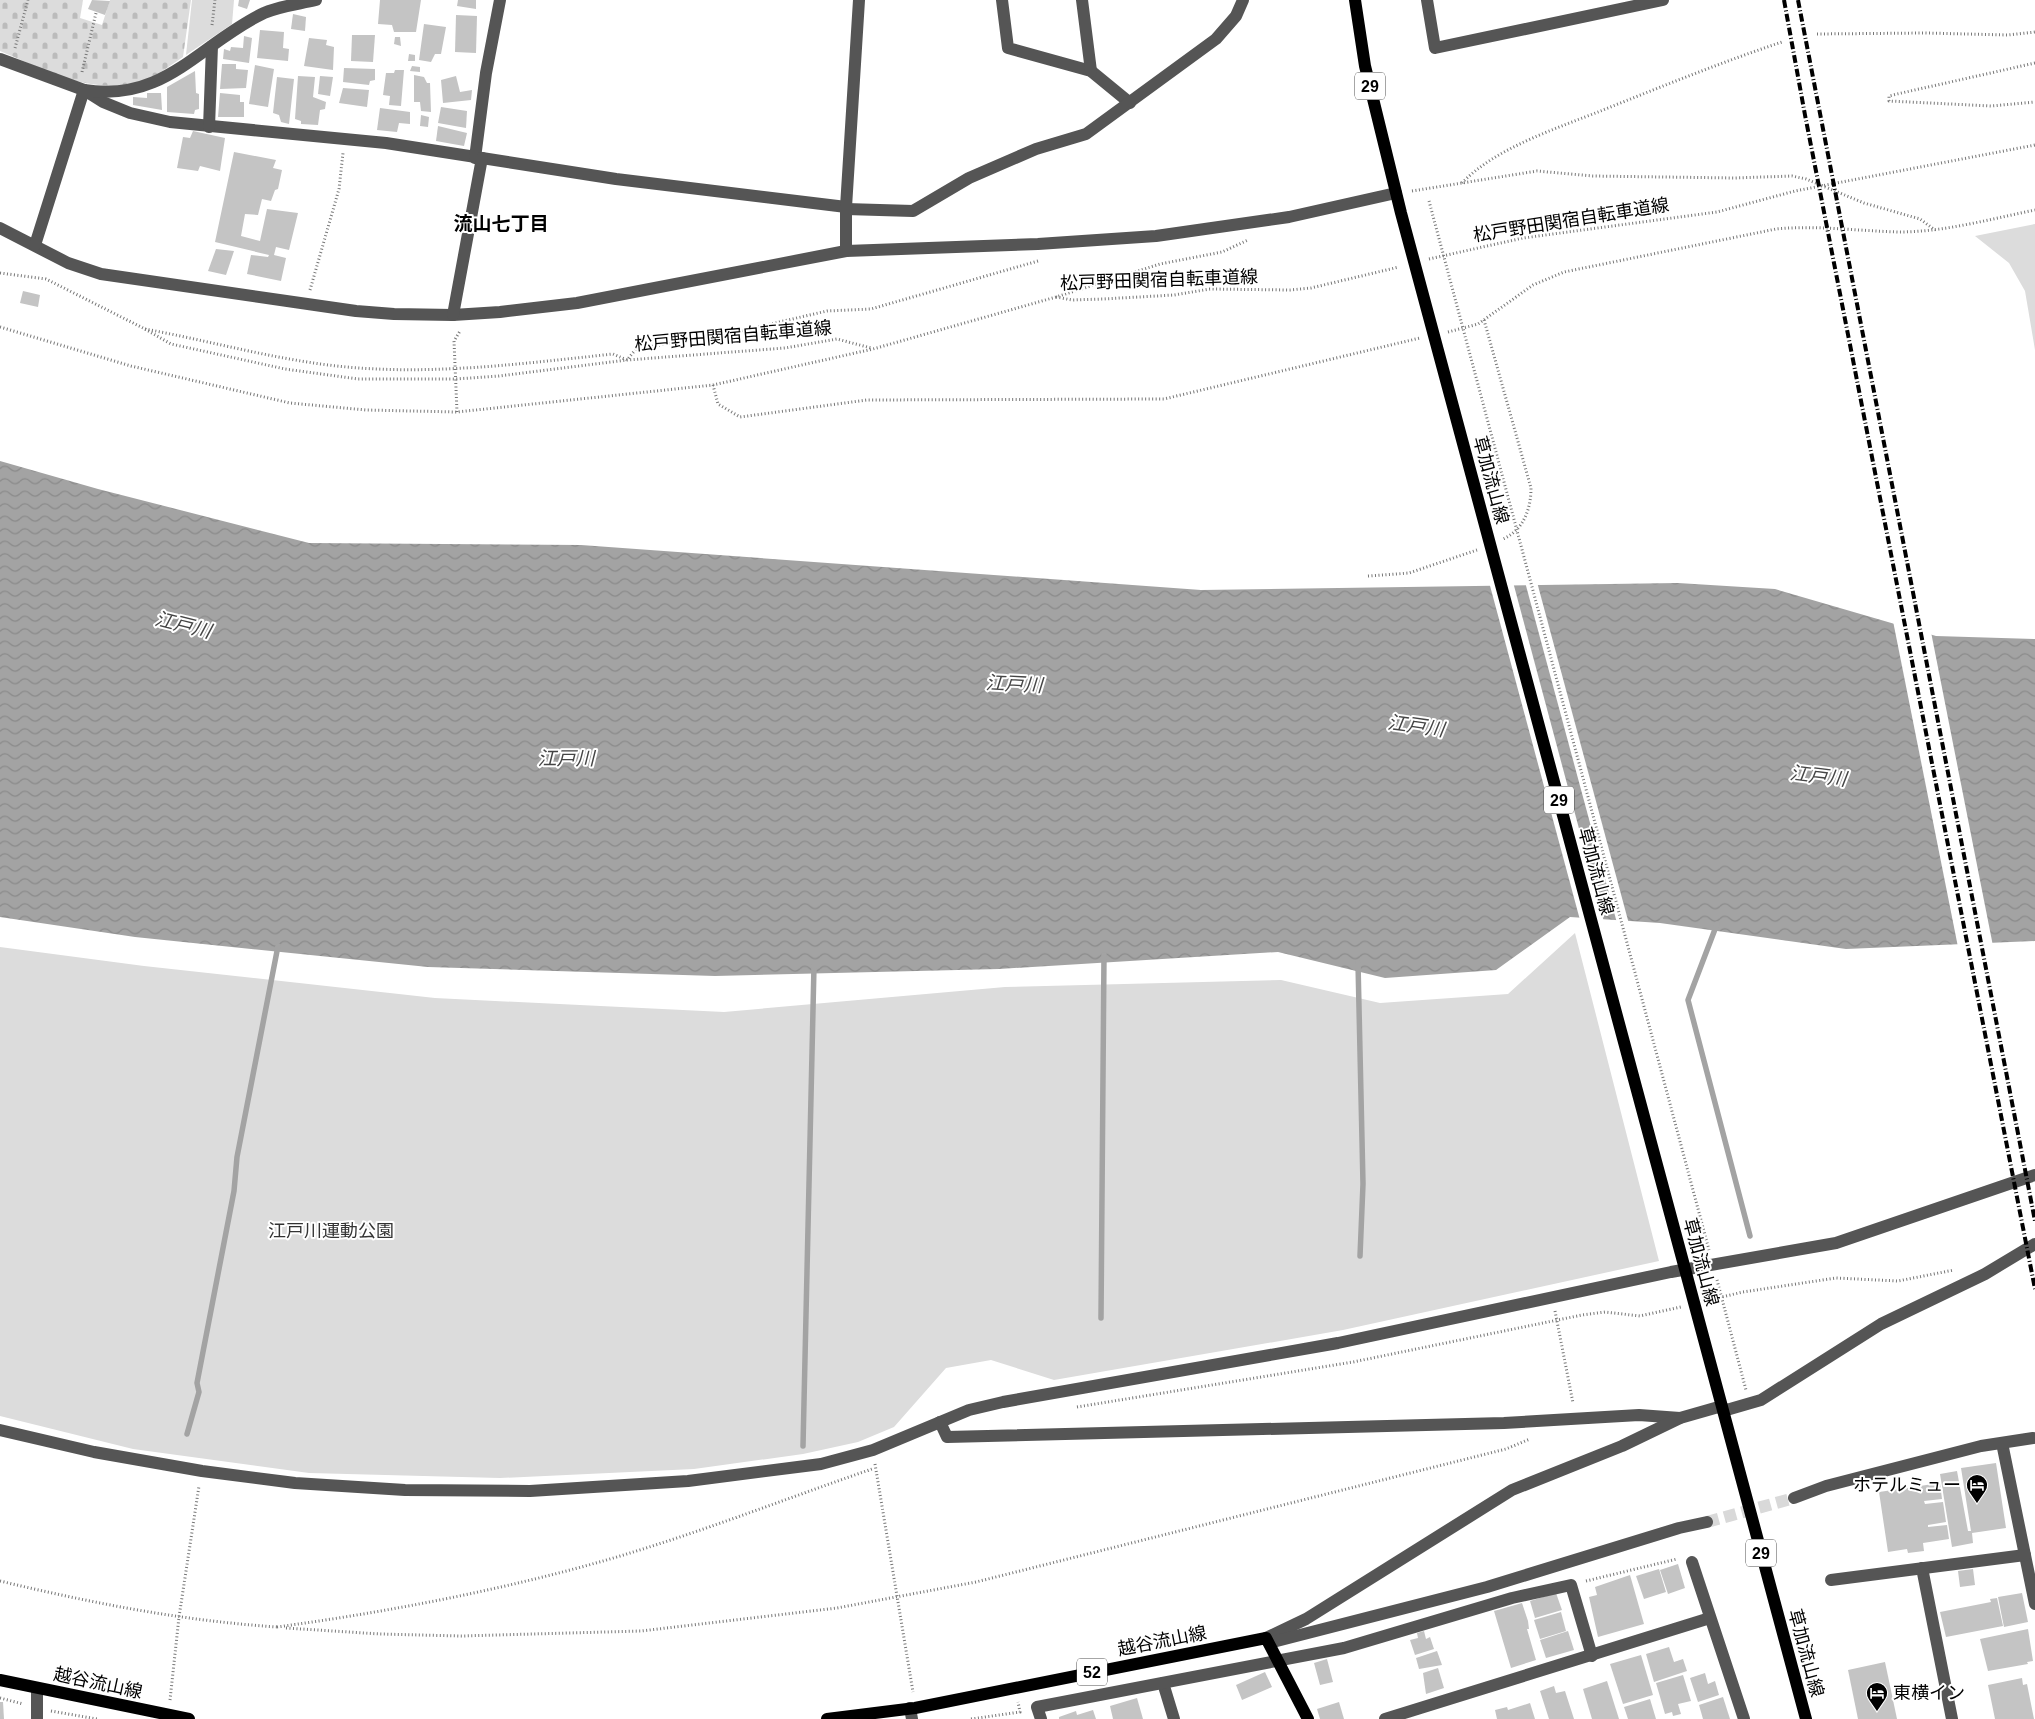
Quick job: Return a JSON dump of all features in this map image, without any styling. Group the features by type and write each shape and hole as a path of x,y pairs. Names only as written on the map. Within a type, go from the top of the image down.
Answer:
{"main road":[{"name":"草加流山線","path":"1355,0 1365,66 1401,213 1806,1719"},
{"path":"1267,1640 1308,1719"},
{"name":"越谷流山線","path":"827,1719 912,1712 1267,1640"},
{"name":"越谷流山線","path":"0,1680 168,1717 189,1719"}],"street":[{"path":"5,61 84,90 104,93 129,90 161,80 264,13 316,0"},
{"path":"453,315 479,158 486,73 500,0"},
{"path":"846,251 846,208 859,0"},
{"path":"1002,0 1008,48 1091,72 1130,103"},
{"path":"1082,0 1091,72"},
{"path":"84,90 103,102 130,113 209,127 345,138 616,179 846,208 913,211 978,175 1036,149 1086,134 1216,39 1236,16 1242,0"},
{"path":"1427,0 1434,48 1663,0"},
{"path":"209,127 212,46"},
{"path":"35,245 84,90"},
{"path":"0,228 68,263 101,274 306,304 394,314 453,315 577,303 846,251 1038,244 1156,236 1289,218 1396,193"},
{"path":"0,1430 94,1452 202,1471 369,1489 530,1491 735,1476 821,1464 873,1450 969,1410 1003,1402 1338,1343 1671,1272 1836,1243 2035,1176"},
{"path":"1267,1640 1306,1619 1512,1490 1622,1446 1680,1418 1762,1400 1881,1324 1985,1274 2035,1244"},
{"path":"940,1422 947,1437 1504,1423 1639,1415 1680,1418"},
{"path":"1794,1498 1826,1486 2002,1443 2033,1438"},
{"path":"2002,1443 2035,1604"},
{"path":"1267,1640 1487,1586 1679,1528 1707,1522"},
{"path":"1831,1580 2024,1555"},
{"path":"1692,1562 1744,1719"},
{"path":"1922,1568 1952,1719"},
{"path":"1041,1719 1037,1707 1344,1648 1522,1596 1571,1585 1592,1656"},
{"path":"1385,1719 1710,1618"},
{"path":"1163,1684 1174,1719"},
{"path":"37,1688 37,1719"}],"path":[{"path":"5,61 28,0"},
{"path":"84,90 81,76 96,13"},
{"path":"1817,34 1925,33 2008,35 2035,32"},
{"path":"1462,183 1476,168 1495,156 1573,122 1726,61 1782,42"},
{"path":"2035,62 1889,96 1889,101 1991,106 2035,102"},
{"path":"306,304 339,189 345,138"},
{"name":"松戸野田関宿自転車道線","path":"1425,260 1523,238 1717,212 1821,186 2035,146"},
{"path":"1396,193 1537,171 1593,176 1792,176 1806,179 1864,203 1920,219 1935,230"},
{"path":"1429,201 1711,1259"},
{"path":"1440,334 1478,324 1533,285 1564,272 1776,229 1800,226 1899,232 1935,230 2035,210"},
{"path":"1056,297 1160,264 1222,252 1256,235"},
{"path":"145,329 279,357 358,368 455,369 613,354 627,360 636,349 736,332 827,311 871,309 1042,260"},
{"name":"松戸野田関宿自転車道線","path":"0,273 46,279 145,329 170,344 285,369 358,379 455,379 534,373 627,360 785,348 837,339 874,349 1056,297 1072,300 1174,295 1210,289 1290,290 1311,288 1406,265"},
{"path":"457,412 454,340 464,326"},
{"path":"0,327 131,366 290,403 366,410 457,412 713,385 874,349"},
{"path":"713,385 718,404 740,418 867,400 1164,399 1421,338"},
{"path":"1716,1278 1750,1403"},
{"path":"1557,1319 1572,1394"},
{"path":"0,1581 125,1609 235,1624 380,1634 461,1636 641,1631 836,1608 976,1582 1506,1449 1535,1437"},
{"path":"876,1467 899,1596 912,1712"},
{"path":"168,1717 179,1617 202,1471"},
{"path":"1571,1585 1690,1556 1692,1562"},
{"path":"971,1719 1020,1712 1018,1702 1026,1700"}],"green space":[{"path":"0,0 83,0 80,18 102,25 110,0 191,0 183,57 150,78 129,85 95,85 62,77 0,51"},
{"path":"192,0 234,0 232,24 186,55"},
{"path":"2035,224 2035,350 2025,291 2009,263 1975,236"},
{"name":"江戸川運動公園","path":"1575,933 1659,1261 1343,1330 1054,1380 991,1360 946,1368 894,1427 858,1442 803,1454 694,1469 500,1478 309,1473 133,1449 0,1416 0,947 144,966 435,998 724,1012 1005,987 1281,980 1380,1003 1508,994"}],"water":[{"name":"江戸川","path":"0,461 98,489 309,543 581,545 1201,590 1678,583 1775,589 1936,636 2035,639 2035,941 1846,949 1660,923 1570,917 1496,970 1385,978 1278,952 999,969 715,976 428,967 135,937 0,917"}],"pier":[{"path":"1489,582 1513,582 1604,922 1580,920"},
{"path":"1525,582 1537,582 1629,924 1617,923"},
{"path":"1893,621 1931,632 1993,946 1958,947"}],"building":[{"path":"92,0 110,1 105,15 88,9"},
{"path":"239,0 250,0 247,9 238,6"},
{"path":"380,0 421,0 416,32 394,32 392,25 378,24"},
{"path":"458,0 476,0 476,9 457,6"},
{"path":"293,14 306,17 305,31 291,29"},
{"path":"456,15 477,16 476,53 455,52"},
{"path":"424,24 446,27 441,54 435,54 431,62 419,60"},
{"path":"260,30 284,32 283,48 289,49 288,61 257,58"},
{"path":"352,35 375,35 373,62 351,61"},
{"path":"244,36 252,38 249,63 223,59 224,49 230,51 231,47 243,48"},
{"path":"395,37 400,37 401,46 394,44"},
{"path":"309,38 327,40 326,45 334,47 333,70 304,66"},
{"path":"409,54 415,55 415,61 408,61"},
{"path":"222,64 236,64 236,69 248,70 246,88 220,89"},
{"path":"255,65 274,69 268,107 249,104"},
{"path":"412,66 420,67 420,72 410,71"},
{"path":"344,68 375,69 375,80 370,81 369,85 343,82"},
{"path":"395,70 404,70 401,106 389,105 390,96 383,95 386,73 394,73"},
{"path":"195,71 196,93 199,94 199,109 195,110 194,114 167,112 167,87"},
{"path":"414,75 424,77 427,83 430,83 431,112 421,111 420,102 414,102"},
{"path":"298,76 315,77 313,97 326,102 325,109 320,110 318,125 301,124 301,121 295,119"},
{"path":"320,76 333,77 330,96 318,94"},
{"path":"456,76 460,92 472,90 471,100 443,103 441,80"},
{"path":"277,77 294,79 289,124 281,122 279,115 273,113"},
{"path":"343,88 369,90 367,107 339,103"},
{"path":"147,93 161,93 162,110 133,105 133,97 147,98"},
{"path":"220,93 240,95 240,102 244,102 244,117 218,117"},
{"path":"441,107 467,111 466,128 438,123"},
{"path":"380,108 410,112 410,124 399,123 397,132 377,130"},
{"path":"421,115 429,117 428,127 420,126"},
{"path":"438,126 467,133 464,146 436,141"},
{"path":"193,131 225,138 220,171 200,166 198,171 177,168 183,137 190,138"},
{"path":"234,152 276,160 273,168 282,170 278,189 275,190 271,201 262,199 258,215 245,214 241,236 260,241 267,209 298,213 289,250 276,247 274,255 286,258 281,281 247,274 251,255 268,257 269,255 215,242"},
{"path":"216,249 234,251 226,275 208,271"},
{"path":"23,291 40,295 38,307 20,303"},
{"path":"1996,1463 2006,1528 1972,1533 1973,1543 1952,1547 1940,1474 1957,1471 1968,1531 1971,1531 1961,1468"},
{"path":"1940,1483 1942,1499 1924,1501 1925,1504 1943,1502 1946,1522 1928,1525 1928,1527 1947,1525 1949,1539 1923,1543 1924,1551 1908,1553 1907,1549 1888,1552 1879,1492"},
{"path":"1678,1564 1685,1588 1668,1594 1660,1570"},
{"path":"1659,1569 1666,1592 1644,1599 1636,1576"},
{"path":"1973,1569 1975,1585 1960,1587 1958,1571"},
{"path":"1630,1575 1644,1624 1598,1637 1589,1597 1597,1595 1595,1587"},
{"path":"1556,1593 1562,1610 1535,1618 1530,1601"},
{"path":"2022,1593 2028,1622 2004,1627 1998,1597"},
{"path":"1997,1598 2003,1626 1946,1637 1940,1612 1991,1602 1990,1599"},
{"path":"1522,1603 1528,1621 1529,1629 1527,1629 1536,1660 1511,1668 1494,1611"},
{"path":"1561,1612 1566,1631 1540,1639 1534,1620"},
{"path":"2028,1629 2033,1661 2027,1662 2028,1664 1988,1671 1980,1639"},
{"path":"1424,1631 1426,1639 1430,1637 1434,1649 1415,1655 1410,1640 1418,1638 1417,1633"},
{"path":"1568,1631 1574,1650 1546,1658 1540,1640"},
{"path":"1669,1647 1674,1662 1683,1659 1687,1671 1654,1682 1646,1654"},
{"path":"1437,1651 1442,1665 1419,1669 1416,1658"},
{"path":"1641,1655 1653,1695 1623,1704 1610,1664"},
{"path":"1327,1659 1333,1682 1320,1685 1314,1663"},
{"path":"1885,1662 1897,1719 1858,1719 1848,1670"},
{"path":"1438,1668 1444,1688 1426,1694 1423,1673"},
{"path":"1265,1672 1272,1687 1242,1700 1236,1685"},
{"path":"1705,1673 1708,1684 1715,1681 1719,1695 1698,1702 1690,1678"},
{"path":"1683,1675 1691,1701 1678,1704 1681,1714 1673,1716 1672,1712 1665,1714 1656,1683"},
{"path":"2022,1678 2023,1685 2027,1684 2034,1719 1995,1719 1988,1685"},
{"path":"1607,1681 1619,1719 1592,1719 1583,1689"},
{"path":"1554,1686 1556,1693 1565,1691 1574,1719 1549,1719 1540,1691"},
{"path":"1723,1697 1730,1719 1703,1719 1699,1705"},
{"path":"1137,1698 1143,1719 1113,1719 1110,1706"},
{"path":"1650,1699 1656,1719 1628,1719 1624,1707"},
{"path":"0,1702 3,1702 4,1719 0,1719"},
{"path":"1339,1702 1344,1719 1320,1719 1317,1709"},
{"path":"1530,1703 1535,1719 1497,1719 1495,1710 1507,1707 1508,1710"},
{"path":"1093,1710 1096,1719 1059,1719 1059,1717 1076,1711 1077,1715"}],"waterway":[{"path":"1717,924 1688,1000 1750,1236"},
{"path":"187,1434 199,1392 197,1383 234,1191 237,1157 278,946"},
{"path":"1101,1318 1104,955"},
{"path":"1358,963 1363,1184 1360,1256"},
{"path":"803,1446 814,966"}],"tunnel":[{"path":"1707,1522 1794,1498"}],"railway":[{"path":"1784,0 2035,1289"},
{"path":"1798,0 2035,1221"}],"place":[{"name":"ホテルミュー","path":"1977,1504"},
{"name":"東横イン","path":"1877,1712"}],"district":[{"name":"流山七丁目","path":"501,223"}]}
